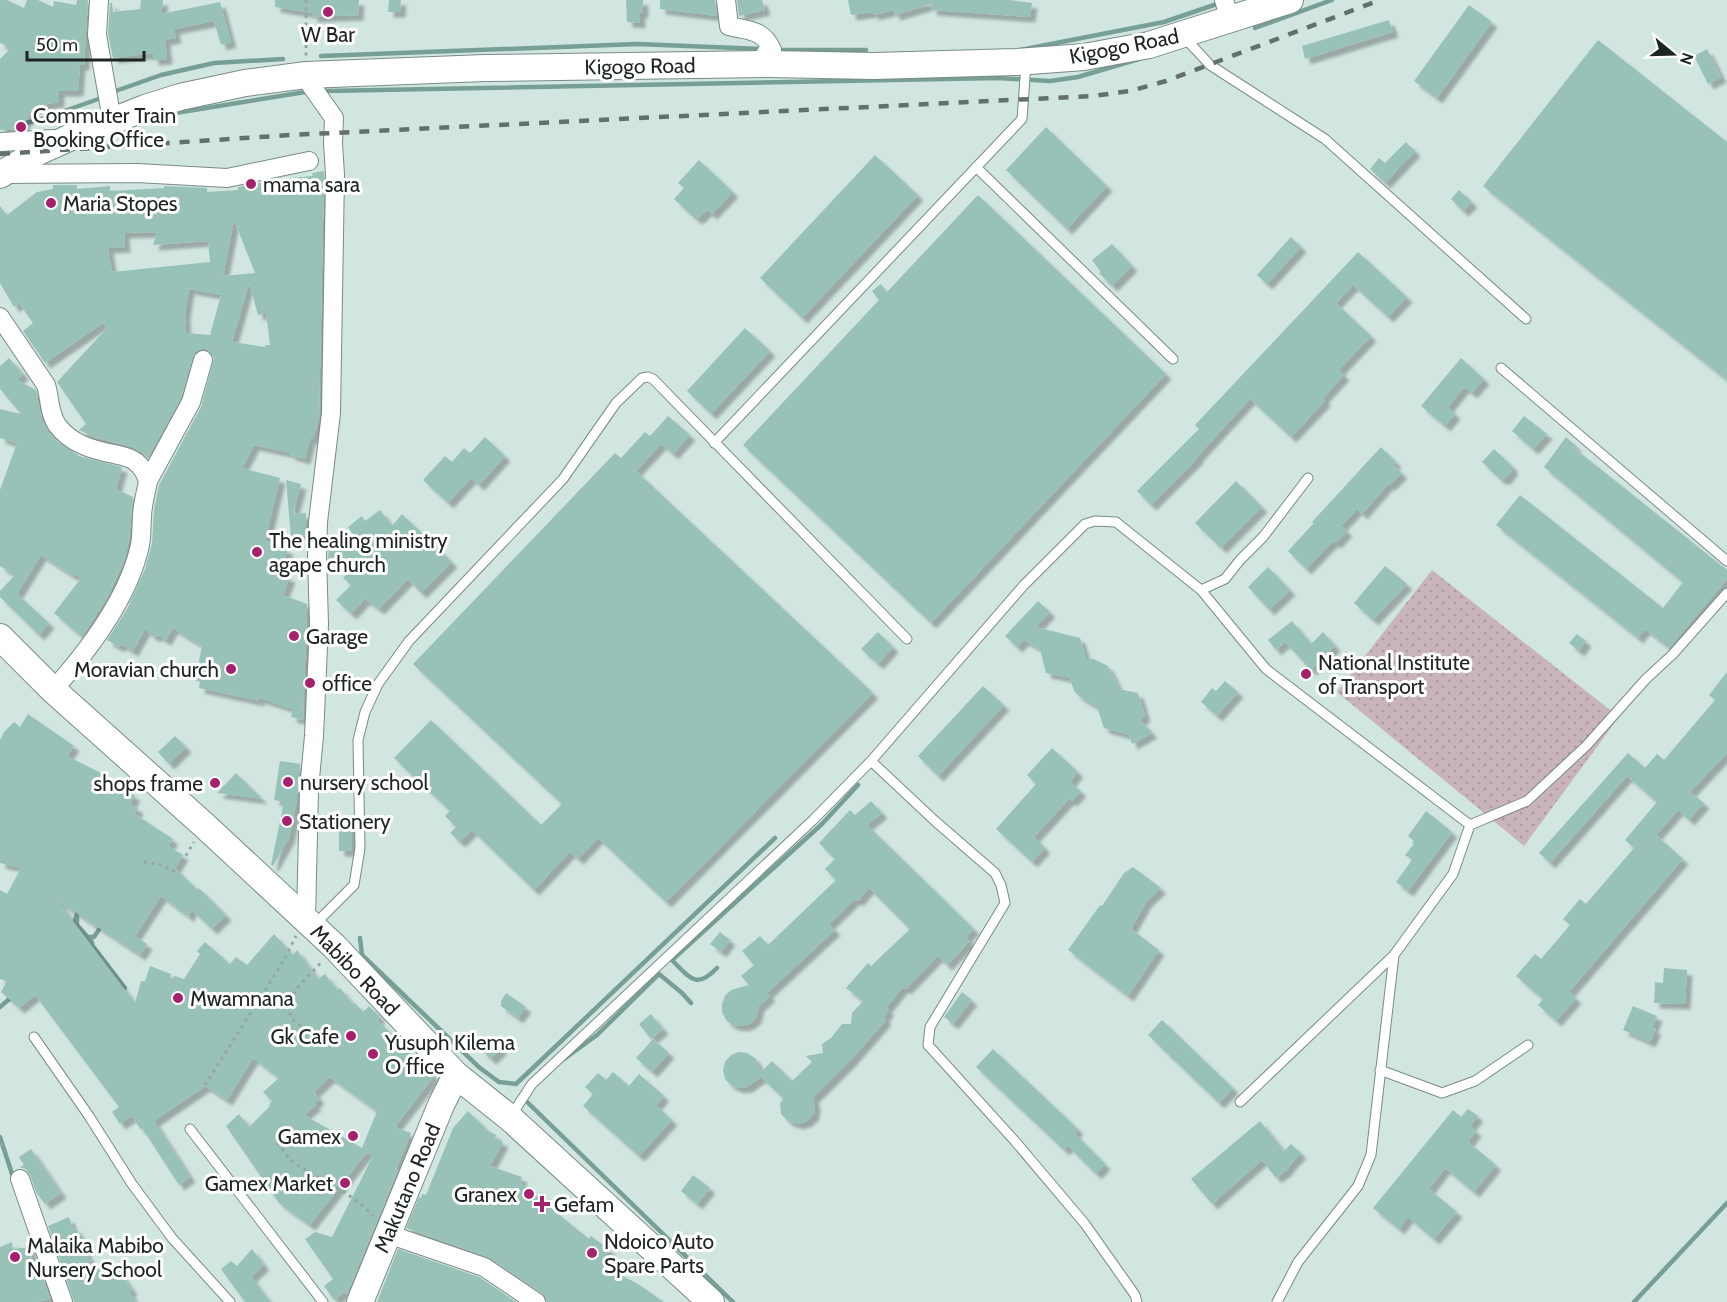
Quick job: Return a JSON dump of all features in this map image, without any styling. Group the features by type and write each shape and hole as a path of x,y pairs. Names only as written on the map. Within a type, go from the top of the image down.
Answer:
{"main road":[{"name":"Kigogo Road","path":"0,174 38,152 112,120 180,97 246,83 306,75 485,68 769,64 874,66 1084,57 1149,45 1182,35 1227,10 1290,0"},
{"name":"Mabibo Road","path":"0,637 53,690 205,826 334,946 456,1075 510,1118 711,1302"},
{"name":"Makutano Road","path":"360,1302 441,1105 456,1075"}],"street":[{"path":"99,0 97,35 112,120"},
{"path":"726,0 729,26 759,33 767,38 772,50 766,53 769,64"},
{"path":"306,75 334,118 335,175 331,413 316,556 319,624 309,789 309,923"},
{"path":"0,142 69,138"},
{"path":"0,174 136,173 227,178 309,161"},
{"path":"0,317 46,385 51,413 57,425 73,440 93,450 137,462 148,481"},
{"path":"53,690 102,627 124,590 136,562 140,544 143,505 148,481 191,402 203,360"},
{"path":"20,1179 63,1302"},
{"path":"388,1234 484,1267 536,1302"}],"lane":[{"path":"1182,35 1210,65 1325,139 1526,319"},
{"path":"714,443 1022,119 1026,61"},
{"path":"976,167 1173,359"},
{"path":"1501,368 1727,561"},
{"path":"309,923 354,885 360,848 358,740 365,712 378,684 409,641 563,479 616,403 642,378 653,379 906,639"},
{"path":"1201,590 1225,579 1263,537 1308,478"},
{"path":"510,1118 532,1084 813,820 871,761 1024,585 1085,524 1095,520 1116,522 1201,590 1266,669 1470,825"},
{"path":"1240,1102 1394,955 1453,874 1470,825 1527,801 1586,746 1727,593"},
{"path":"871,761 934,821 995,873 1001,885 1005,903 930,1027 928,1046 1014,1140 1085,1224 1135,1295 1137,1302"},
{"path":"1277,1302 1298,1262 1338,1215 1358,1186 1371,1155 1394,955"},
{"path":"34,1037 89,1116 132,1184 172,1238 230,1302"},
{"path":"1380,1070 1442,1093 1475,1081 1528,1045"},
{"path":"190,1129 323,1302"}],"path":[{"path":"306,0 306,75"},
{"path":"144,862 162,865 172,871 177,871 205,826"},
{"path":"205,1085 309,923"},
{"path":"314,1033 294,1022 288,1007 304,978 318,967 334,946"},
{"path":"0,1145 5,1143"},
{"path":"277,1143 295,1163 359,1202 388,1234"}],"shaded area":[{"path":"1432,570 1619,717 1524,846 1337,692"}],"building":[{"path":"0,0 7,0 24,8 27,0 38,0 53,7 54,1 76,5 77,0 88,0 84,65 80,65 78,91 59,91 59,102 36,106 23,125 24,129 21,130 0,130 0,59 11,48 0,43"},
{"path":"141,0 163,0 161,14 220,2 231,42 221,45 214,21 174,29 176,38 165,40 167,59 153,60 153,54 113,58 108,34 110,3 112,3 113,12 140,9"},
{"path":"275,0 359,0 358,15 312,17 312,13 275,7"},
{"path":"389,0 401,0 400,12 388,12"},
{"path":"626,0 643,0 640,23 627,22"},
{"path":"660,0 715,0 717,16 660,9"},
{"path":"737,0 762,0 765,10 739,16"},
{"path":"848,0 1010,0 1032,3 1030,17 931,10 932,4 895,15 893,10 874,15 873,12 851,15"},
{"path":"1469,5 1492,22 1437,98 1414,81"},
{"path":"1389,20 1393,32 1305,59 1302,46"},
{"path":"1598,40 1727,142 1727,380 1483,186"},
{"path":"1707,49 1721,77 1708,84 1694,56"},
{"path":"1046,127 1107,186 1067,229 1006,170"},
{"path":"1406,142 1415,151 1385,183 1370,169 1379,158 1385,163"},
{"path":"875,155 918,195 802,318 760,278"},
{"path":"699,160 733,192 712,214 707,210 696,219 674,199 684,188 678,183"},
{"path":"324,171 319,418 305,459 290,455 290,453 254,445 242,468 280,478 265,541 288,549 279,573 290,577 283,595 307,604 303,720 291,717 293,709 259,698 259,701 199,688 200,682 195,680 202,646 173,628 166,640 157,635 154,637 145,629 133,651 107,640 127,609 145,569 152,544 154,509 159,485 201,407 214,358 207,349 195,352 181,398 149,456 133,447 94,437 79,430 86,424 57,382 107,328 103,323 45,363 23,331 33,323 19,303 14,307 0,283 0,206 7,215 37,192 53,189 53,185 77,185 77,189 110,186 110,191 164,188 164,186 207,188 207,192 238,190 238,187 264,182 264,194 290,195 290,178 313,176 312,173","holes":["234,220 255,273 223,276","157,232 153,245 208,241 210,262 112,272 108,248 125,247 124,233","249,283 258,315 266,313 270,345 265,345 265,347 232,342","189,289 221,295 210,335 186,333 185,313"]},
{"path":"1459,190 1472,202 1463,211 1451,199"},
{"path":"978,195 1166,374 931,623 743,445 879,300 872,291 881,284 887,292"},
{"path":"1291,237 1301,247 1267,284 1257,275"},
{"path":"1112,244 1132,266 1112,286 1099,273 1101,272 1092,260"},
{"path":"1358,252 1407,297 1388,317 1353,285 1336,303 1371,336 1339,370 1344,375 1323,398 1325,401 1291,437 1250,399 1198,458 1151,505 1137,491 1199,429 1195,425"},
{"path":"745,328 770,351 711,414 687,391"},
{"path":"9,358 23,374 17,380 36,390 42,420 54,439 79,456 122,467 116,489 133,497 129,540 124,561 107,598 82,637 54,613 82,577 70,574 41,555 17,594 49,623 39,635 0,597 0,591 15,575 0,566 0,490 17,443 0,438 0,409 21,414 0,389 0,366"},
{"path":"1461,358 1484,379 1472,393 1464,387 1448,407 1455,414 1445,426 1421,406"},
{"path":"668,416 690,435 673,454 661,444 636,471 873,693 666,902 598,838 578,859 570,852 534,890 472,830 460,842 450,833 456,827 445,816 450,811 394,758 431,720 541,825 562,804 413,664 615,453 621,458 645,432 650,436"},
{"path":"1524,416 1547,434 1533,449 1512,431"},
{"path":"485,437 505,456 479,485 471,478 448,503 423,480 445,456 452,462 464,448 470,453"},
{"path":"1566,437 1576,446 1574,448 1727,570 1727,579 1669,648 1645,629 1638,638 1496,525 1520,495 1663,608 1683,582 1544,467"},
{"path":"1381,447 1396,462 1393,465 1402,473 1390,485 1388,484 1362,514 1357,509 1341,526 1347,531 1336,543 1333,541 1306,569 1288,551"},
{"path":"1494,449 1512,466 1512,471 1505,479 1500,479 1482,462"},
{"path":"286,480 301,484 293,514 306,513 306,535 291,537"},
{"path":"1236,481 1262,507 1221,548 1195,523"},
{"path":"380,510 392,526 402,514 452,562 421,593 408,579 379,609 365,599 351,614 336,600 351,585 343,578 356,563 328,561 329,542 360,544 348,527 362,516 365,521"},
{"path":"1385,566 1407,584 1373,620 1354,603"},
{"path":"1268,567 1290,590 1269,610 1248,587"},
{"path":"1038,601 1050,612 1036,627 1080,638 1086,659 1094,659 1108,666 1119,689 1138,693 1145,716 1140,720 1152,733 1132,744 1129,735 1104,728 1097,707 1074,691 1070,678 1046,673 1040,649 1024,640 1017,647 1005,636"},
{"path":"1292,621 1311,644 1323,632 1335,646 1311,670 1285,642 1276,650 1268,640"},
{"path":"878,632 893,647 878,664 861,649"},
{"path":"1577,634 1586,641 1579,651 1569,643"},
{"path":"1727,672 1727,753 1690,792 1704,803 1689,820 1678,810 1656,835 1683,859 1569,992 1576,998 1556,1021 1538,1005 1543,999 1516,976 1535,954 1541,959 1570,925 1563,919 1580,899 1586,904 1634,848 1625,840 1657,802 1627,776 1550,863 1539,853 1628,753 1645,768 1657,754 1664,760 1715,700 1709,695"},
{"path":"1225,681 1238,692 1217,716 1201,702 1212,688 1216,691"},
{"path":"983,686 1004,705 938,776 918,756"},
{"path":"28,714 74,746 67,756 127,788 126,790 135,796 130,804 138,808 135,814 173,839 168,846 183,855 175,868 226,915 212,929 191,909 189,917 161,896 135,936 147,944 140,955 58,901 135,1003 141,981 145,981 150,966 171,974 168,983 175,976 184,979 200,954 197,951 205,942 230,964 236,957 247,965 274,934 293,955 297,950 318,979 325,974 337,990 340,988 363,1012 369,1006 380,1017 377,1020 434,1076 395,1127 411,1133 347,1294 344,1292 334,1300 324,1286 333,1279 305,1239 315,1232 332,1237 373,1156 367,1152 310,1225 279,1203 226,1126 239,1114 249,1127 270,1106 272,1101 263,1092 279,1078 253,1058 227,1100 205,1086 154,1121 190,1177 179,1185 132,1116 120,1124 112,1112 119,1107 35,995 19,1008 1,992 7,981 0,979 0,890 7,894 21,868 0,863 0,740 14,722 20,727","holes":["330,1077 377,1111 362,1148 304,1115 316,1105 314,1103 319,1099 314,1092"]},
{"path":"175,736 186,747 169,764 158,752"},
{"path":"1052,748 1078,772 1070,782 1081,791 1072,801 1069,799 1034,837 1045,848 1032,862 996,829 1036,784 1027,775"},
{"path":"280,761 300,764 296,805 289,838 273,866 271,865 284,802 274,800"},
{"path":"236,773 262,799 217,793"},
{"path":"871,801 882,813 867,825 974,929 966,937 970,941 947,965 938,956 906,989 903,987 886,1008 889,1010 884,1017 886,1020 852,1059 813,1098 814,1114 807,1121 798,1124 788,1121 781,1114 780,1104 783,1098 761,1077 747,1087 739,1088 731,1085 725,1079 723,1070 725,1062 731,1055 739,1052 747,1053 755,1058 761,1072 772,1061 792,1081 812,1062 806,1056 823,1053 822,1044 831,1038 842,1024 851,1024 852,1013 863,1001 846,988 868,963 871,966 910,929 869,888 858,901 855,899 829,924 835,930 767,993 770,996 759,1006 756,1018 749,1024 733,1025 726,1020 722,1012 722,1004 725,996 731,990 749,985 741,976 754,965 742,951 760,936 768,945 836,880 825,869 835,859 819,843 850,810 855,815"},
{"path":"1426,811 1452,832 1408,891 1396,882 1412,860 1405,855 1414,844 1408,836"},
{"path":"339,825 352,825 352,851 339,851"},
{"path":"1133,867 1161,888 1146,902 1131,929 1159,950 1128,996 1068,950 1124,873"},
{"path":"720,932 730,940 721,952 710,944"},
{"path":"1664,968 1687,970 1685,1004 1654,1003 1655,982 1663,983"},
{"path":"962,992 972,1000 953,1024 944,1017"},
{"path":"506,993 526,1007 518,1018 501,1006"},
{"path":"1633,1006 1657,1016 1652,1028 1656,1029 1650,1042 1623,1030"},
{"path":"651,1014 663,1029 651,1039 639,1024"},
{"path":"1162,1020 1233,1088 1219,1103 1148,1035"},
{"path":"491,1039 502,1048 491,1059 482,1051"},
{"path":"653,1039 669,1053 652,1072 636,1058"},
{"path":"993,1049 1078,1129 1075,1132 1077,1136 1105,1164 1096,1174 1068,1146 1064,1150 976,1067"},
{"path":"613,1072 629,1086 639,1074 664,1096 656,1105 672,1120 639,1156 583,1106 593,1094 585,1087 598,1073 606,1080"},
{"path":"1468,1109 1478,1116 1470,1126 1476,1131 1468,1142 1496,1165 1474,1192 1445,1168 1429,1189 1457,1212 1434,1239 1408,1217 1399,1229 1373,1208 1453,1110 1461,1117"},
{"path":"468,1111 488,1131 496,1135 495,1138 503,1142 490,1166 522,1177 520,1183 589,1239 591,1236 610,1250 603,1259 609,1263 606,1267 638,1284 664,1302 547,1302 542,1293 490,1258 406,1228 419,1197 421,1198 422,1194 426,1195 453,1128"},
{"path":"1260,1121 1284,1151 1291,1144 1301,1153 1289,1168 1276,1178 1262,1160 1212,1204 1191,1179"},
{"path":"31,1149 61,1193 45,1204 36,1192 27,1170 20,1167 24,1165 19,1157"},
{"path":"693,1175 710,1188 697,1204 681,1191"},
{"path":"69,1217 94,1271 107,1263 109,1267 114,1263 132,1290 129,1292 136,1302 74,1302 48,1226"},
{"path":"12,1242 13,1249 30,1247 34,1277 42,1275 50,1299 37,1302 0,1302 0,1247"},
{"path":"252,1249 264,1265 251,1277 270,1302 245,1302 221,1269 231,1261 237,1266"},
{"path":"398,1249 479,1277 516,1302 377,1302"}],"waterway":[{"path":"1255,28 1332,0"},
{"path":"1020,50 1164,22 1217,4"},
{"path":"321,56 637,44 762,49"},
{"path":"776,50 866,50"},
{"path":"110,93 161,75 214,63 283,59"},
{"path":"326,91 998,78 1050,81 1078,77 1139,59"},
{"path":"163,115 305,92"},
{"path":"20,124 36,121 104,97"},
{"path":"717,968 704,979 698,980 689,976 672,960 822,824 858,785"},
{"path":"360,938 362,955 480,1068 499,1082 516,1084 775,838"},
{"path":"73,926 78,911 76,909"},
{"path":"77,917 77,925 125,988"},
{"path":"87,937 94,937 102,925"},
{"path":"564,1059 597,1035 659,974 691,1003"},
{"path":"0,1007 13,996"},
{"path":"524,1097 733,1302"},
{"path":"0,1137 14,1180"},
{"path":"1634,1302 1727,1203"}],"railway":[{"path":"0,154 291,135 1093,96 1130,91 1166,81 1380,0"}],"place":[{"name":"W Bar","path":"328,12"},
{"name":"Commuter Train Booking Office","path":"21,127"},
{"name":"mama sara","path":"251,184"},
{"name":"Maria Stopes","path":"51,203"},
{"name":"The healing ministry agape church","path":"257,552"},
{"name":"Garage","path":"294,636"},
{"name":"Moravian church","path":"231,669"},
{"name":"National Institute of Transport","path":"1306,674"},
{"name":"office","path":"310,683"},
{"name":"nursery school","path":"288,782"},
{"name":"shops frame","path":"215,783"},
{"name":"Stationery","path":"287,821"},
{"name":"Mwamnana","path":"178,998"},
{"name":"Gk Cafe","path":"351,1036"},
{"name":"Yusuph Kilema O ffice","path":"373,1054"},
{"name":"Gamex","path":"353,1136"},
{"name":"Gamex Market","path":"345,1183"},
{"name":"Granex","path":"529,1194"},
{"name":"Gefam","path":"542,1204"},
{"name":"Ndoico Auto Spare Parts","path":"592,1253"},
{"name":"Malaika Mabibo Nursery School","path":"15,1257"}]}
